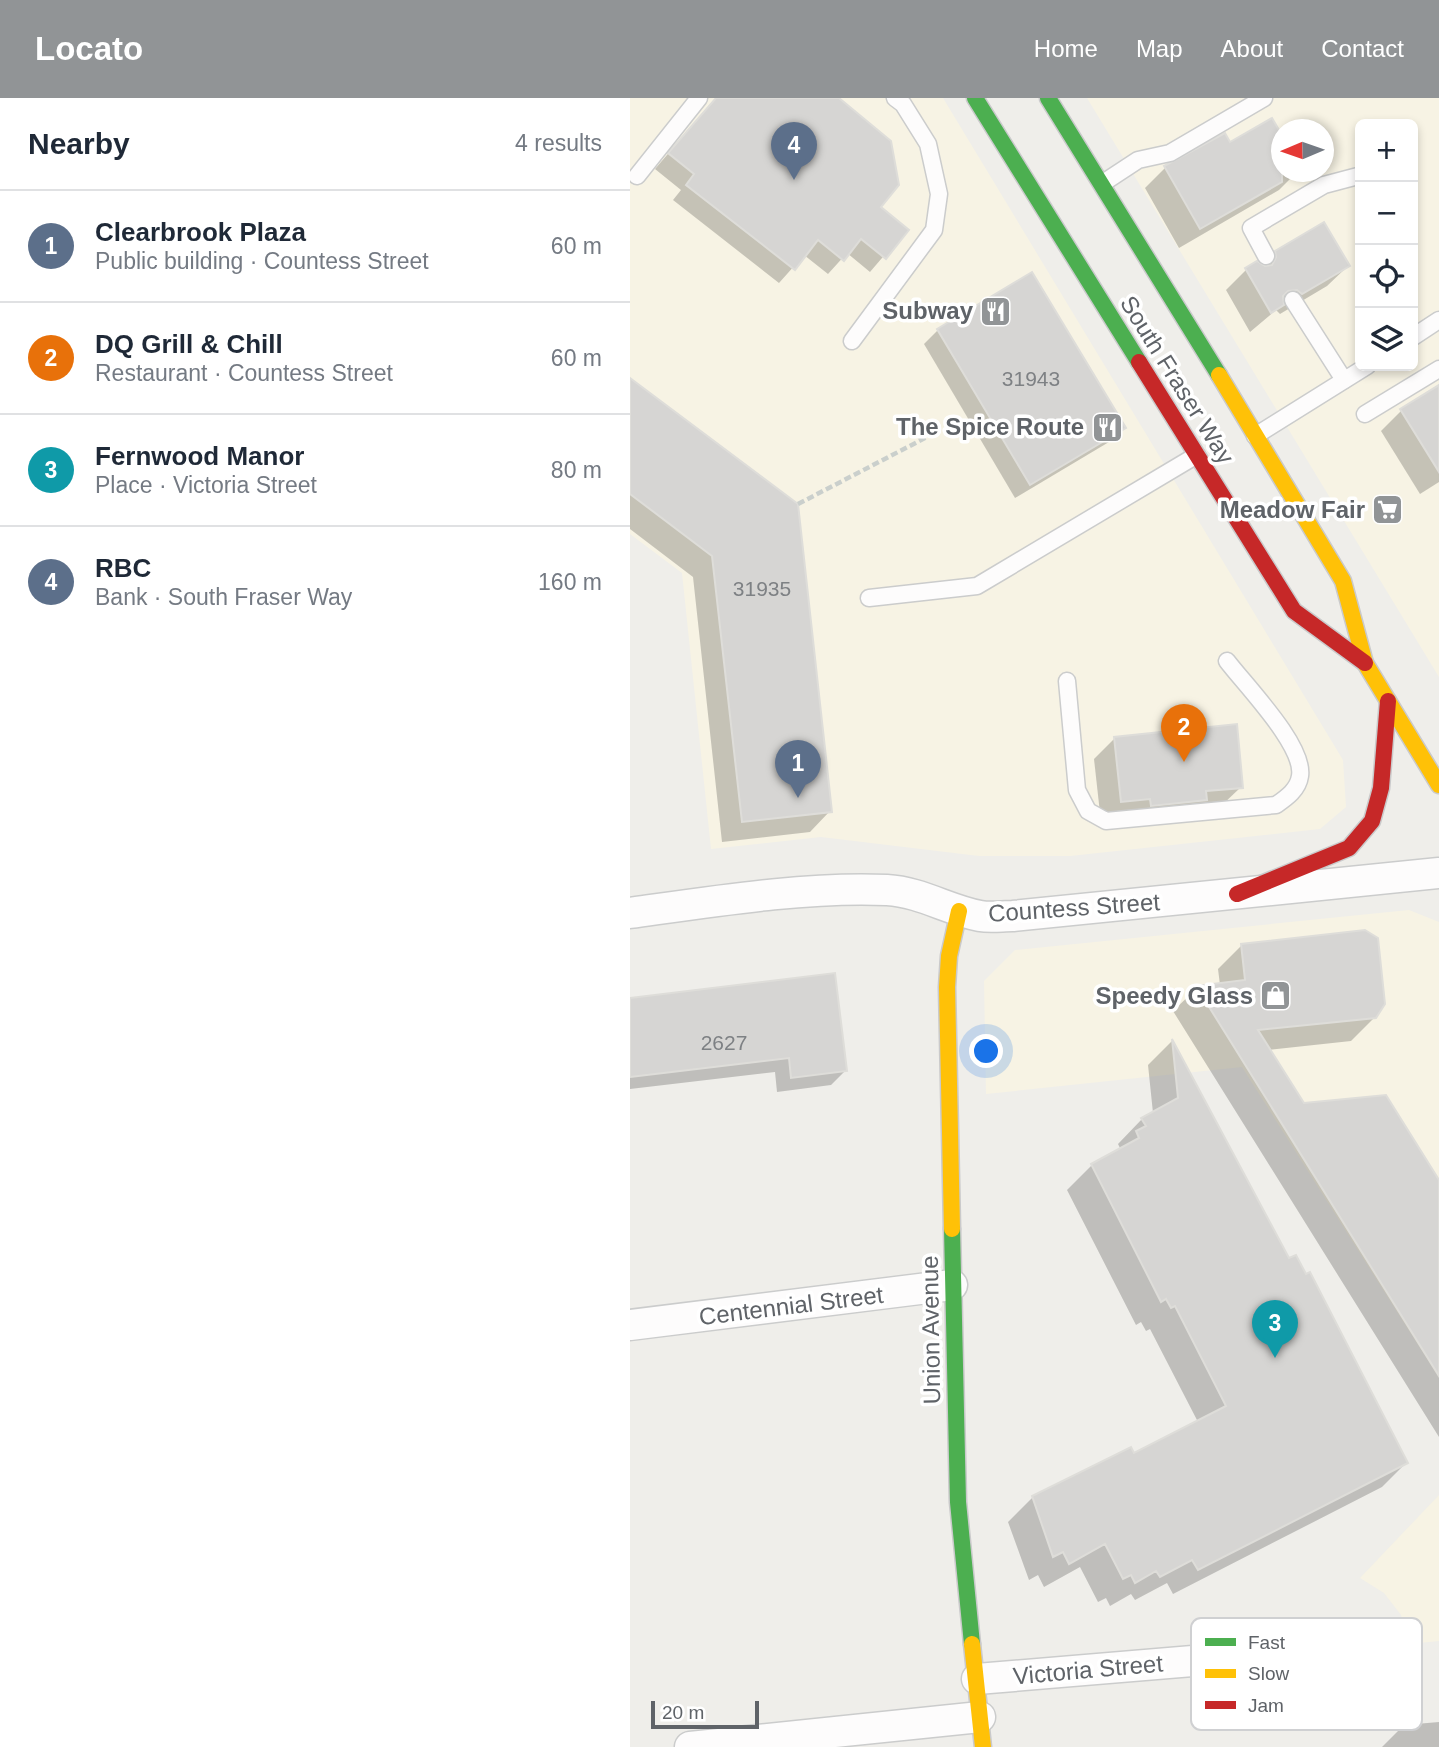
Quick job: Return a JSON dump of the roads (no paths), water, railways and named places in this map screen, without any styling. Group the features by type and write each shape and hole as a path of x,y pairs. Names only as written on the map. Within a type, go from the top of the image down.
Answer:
{"main road":[{"name":"South Fraser Way","path":"975,98 1294,611 1365,663"},
{"name":"South Fraser Way","path":"1048,98 1103,183 1343,581 1365,663 1439,785"},
{"path":"1237,894 1349,848 1372,821 1381,788 1388,701"},
{"name":"Union Avenue","path":"959,911 949,956 947,987 958,1502 983,1747"}],"street":[{"name":"Countess Street","path":"630,914 849,889 891,890 928,897 959,911 984,917 1439,873"},
{"name":"Centennial Street","path":"630,1325 952,1285"},
{"name":"Victoria Street","path":"977,1679 1191,1661"},
{"path":"690,1747 980,1717"}],"lane":[{"path":"637,176 699,98"},
{"path":"852,341 934,230 939,194 928,144 903,104 895,98"},
{"path":"1103,183 1139,160 1170,153 1264,98"},
{"path":"1266,256 1251,228 1324,185 1355,177"},
{"path":"1293,300 1344,380"},
{"path":"1418,334 1439,320"},
{"path":"1365,414 1439,369"},
{"path":"1255,436 1359,371"},
{"path":"869,598 977,586 1196,455"},
{"path":"1067,681 1077,790 1088,811 1106,821 1276,805 1292,793 1300,776 1297,751 1227,661"}],"place":[{"name":"RBC","path":"794,180"},
{"name":"Subway","path":"996,311"},
{"name":"The Spice Route","path":"1107,427"},
{"name":"Meadow Fair","path":"1388,510"},
{"name":"DQ Grill & Chill","path":"1184,762"},
{"name":"Clearbrook Plaza","path":"798,798"},
{"name":"Speedy Glass","path":"1276,996"},
{"name":"Fernwood Manor","path":"1275,1358"}]}
